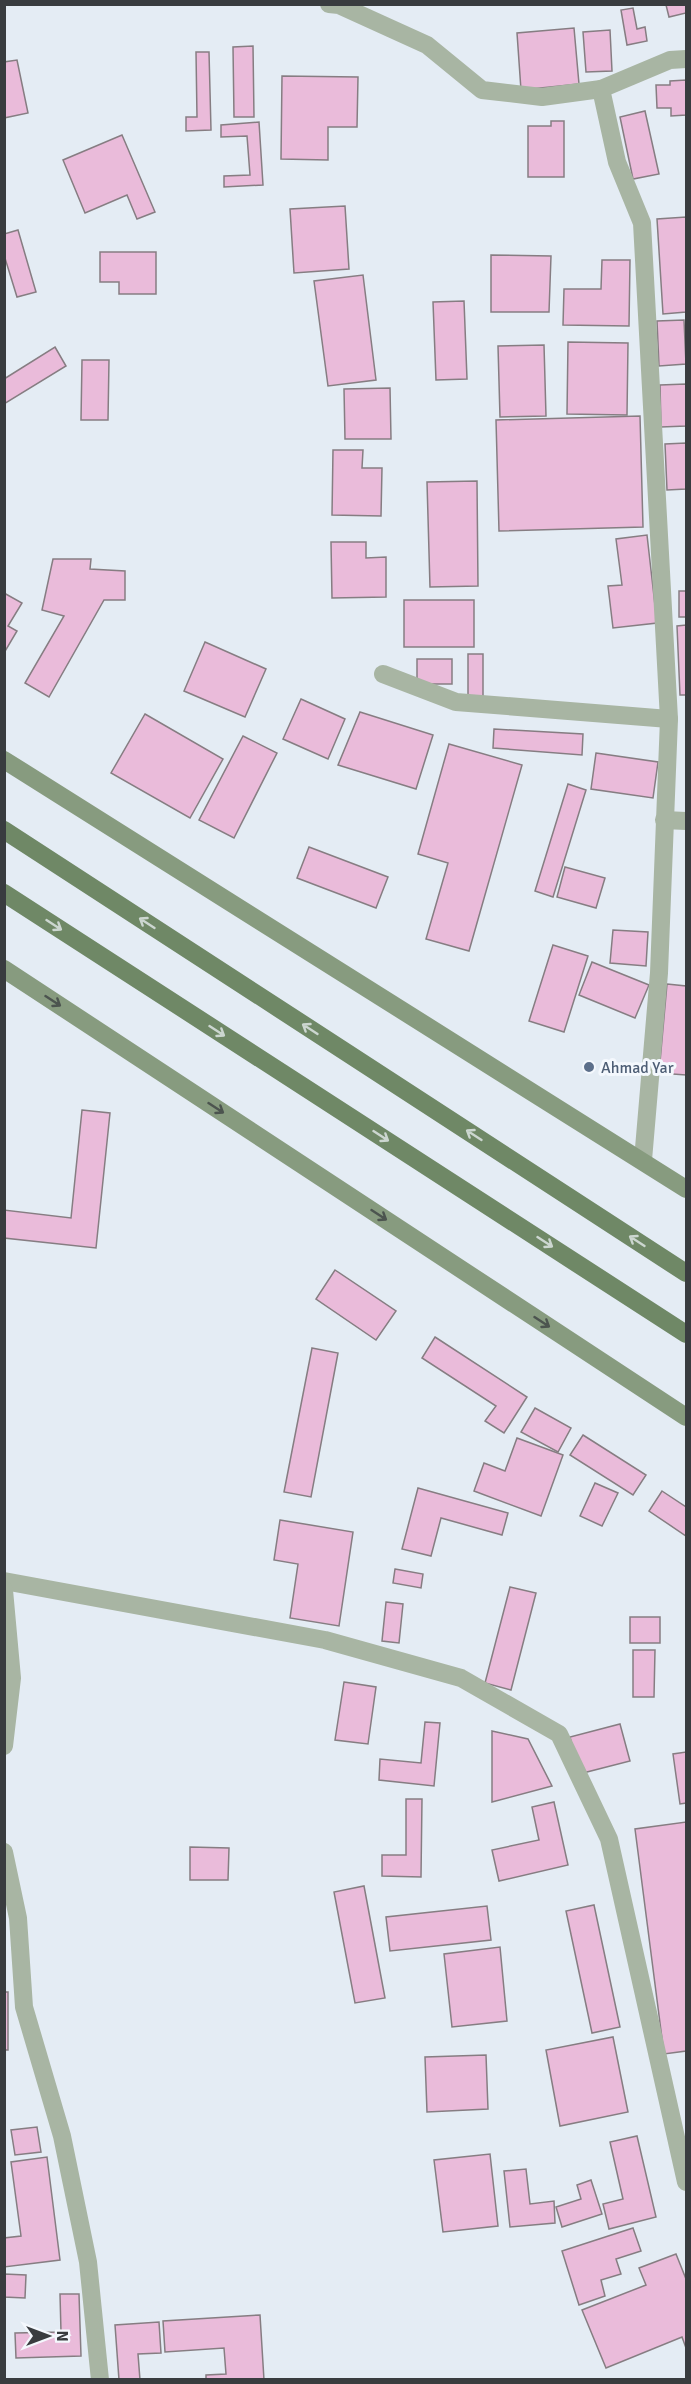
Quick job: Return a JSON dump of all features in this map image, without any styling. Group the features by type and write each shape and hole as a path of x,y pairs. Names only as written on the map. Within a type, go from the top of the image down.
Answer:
{"main road":[{"path":"4,760 687,1189"},
{"path":"4,830 687,1273"},
{"path":"4,893 687,1334"},
{"path":"4,969 687,1417"}],"street":[{"path":"329,4 339,5 427,45 482,90 542,97 600,89 670,60 687,59"},
{"path":"600,89 617,162 642,223 669,719 659,973 643,1160"},
{"path":"383,674 456,702 669,719"},
{"path":"664,820 687,821"},
{"path":"4,1581 325,1640 461,1678 560,1734 609,1839 687,2182"},
{"path":"4,1590 12,1678 4,1746"},
{"path":"4,1852 18,1918 24,2007 62,2136 88,2262 100,2379"}],"building":[{"path":"686,4 686,13 669,17 666,5"},
{"path":"633,8 637,29 645,27 647,41 627,45 621,10"},
{"path":"574,28 579,84 521,90 517,33"},
{"path":"610,30 612,71 586,72 583,32"},
{"path":"253,46 254,117 234,117 233,47"},
{"path":"196,52 209,52 211,130 186,131 186,117 197,117"},
{"path":"17,60 28,113 4,118 4,62"},
{"path":"282,76 358,77 357,127 328,127 328,160 281,159"},
{"path":"686,80 686,115 671,116 671,108 657,108 656,85 670,85 670,81"},
{"path":"645,111 659,174 633,179 620,117"},
{"path":"551,121 564,121 564,177 528,177 528,126 551,126"},
{"path":"259,122 263,185 224,187 224,176 250,175 247,136 221,137 221,125"},
{"path":"122,135 155,212 137,219 127,195 85,213 63,160"},
{"path":"345,206 349,269 294,273 290,209"},
{"path":"686,217 686,312 663,314 657,219"},
{"path":"18,230 36,292 17,297 4,255 4,234"},
{"path":"100,252 156,252 156,294 119,294 119,282 100,282"},
{"path":"491,255 551,256 549,312 491,312"},
{"path":"602,260 630,260 629,326 563,325 564,289 601,289"},
{"path":"363,275 376,380 328,386 314,281"},
{"path":"464,301 467,379 436,380 433,302"},
{"path":"684,320 686,364 659,366 657,321"},
{"path":"568,342 628,343 627,415 567,414"},
{"path":"544,345 546,416 500,417 498,346"},
{"path":"55,347 66,366 4,404 4,379"},
{"path":"82,360 109,360 108,420 81,420"},
{"path":"686,384 686,426 661,427 660,385"},
{"path":"390,388 391,439 345,439 344,389"},
{"path":"640,416 643,527 499,531 496,420"},
{"path":"686,443 686,489 667,490 665,444"},
{"path":"333,450 363,450 362,468 382,468 381,516 332,515"},
{"path":"477,481 478,586 430,587 427,482"},
{"path":"647,535 657,623 613,628 608,586 622,585 616,539"},
{"path":"331,542 366,542 366,558 386,557 386,597 332,598"},
{"path":"53,559 91,559 90,569 125,571 125,600 104,600 49,697 25,683 64,616 42,610"},
{"path":"679,591 686,591 686,617 679,617"},
{"path":"4,593 22,603 8,626 17,631 4,653"},
{"path":"404,600 474,600 474,647 404,647"},
{"path":"686,625 686,695 680,695 677,626"},
{"path":"205,642 266,669 245,717 184,691"},
{"path":"468,654 483,654 483,699 468,699"},
{"path":"417,659 452,659 452,684 417,684"},
{"path":"301,699 345,719 328,759 283,739"},
{"path":"360,712 433,735 416,789 338,765"},
{"path":"145,714 223,759 190,818 111,773"},
{"path":"494,729 583,734 582,755 493,748"},
{"path":"243,736 277,753 234,838 199,820"},
{"path":"449,744 522,765 469,951 426,939 448,863 418,854"},
{"path":"596,753 658,762 653,798 591,789"},
{"path":"568,784 586,790 553,897 535,891"},
{"path":"309,847 388,877 376,908 297,878"},
{"path":"565,867 605,878 596,908 557,897"},
{"path":"613,930 648,932 646,966 610,963"},
{"path":"553,945 588,956 564,1032 529,1021"},
{"path":"592,962 649,985 635,1018 579,995"},
{"path":"667,984 686,986 686,1075 659,1073"},
{"path":"82,1110 110,1113 96,1248 4,1238 4,1210 71,1218"},
{"path":"335,1270 396,1311 376,1340 316,1299"},
{"path":"435,1337 527,1397 504,1433 485,1421 496,1406 422,1358"},
{"path":"312,1348 338,1353 311,1497 284,1492"},
{"path":"535,1408 571,1428 558,1452 521,1432"},
{"path":"583,1435 646,1475 633,1495 570,1455"},
{"path":"517,1438 563,1455 541,1516 474,1491 484,1463 505,1471"},
{"path":"595,1483 618,1493 602,1526 580,1516"},
{"path":"418,1488 508,1513 502,1535 441,1518 431,1556 402,1549"},
{"path":"662,1491 686,1507 686,1536 649,1511"},
{"path":"280,1520 353,1532 339,1626 290,1618 298,1564 274,1560"},
{"path":"395,1569 423,1574 421,1588 393,1583"},
{"path":"510,1587 536,1593 511,1690 485,1683"},
{"path":"386,1602 403,1604 399,1643 382,1641"},
{"path":"630,1617 660,1617 660,1643 630,1643"},
{"path":"633,1650 655,1650 654,1697 633,1697"},
{"path":"344,1682 376,1687 368,1744 335,1740"},
{"path":"425,1722 440,1723 434,1786 379,1780 380,1759 421,1763"},
{"path":"620,1724 630,1761 579,1774 570,1737"},
{"path":"492,1731 528,1739 552,1786 492,1802"},
{"path":"686,1752 686,1803 680,1804 673,1754"},
{"path":"406,1799 422,1799 421,1877 382,1876 382,1855 406,1855"},
{"path":"554,1802 568,1865 499,1881 492,1850 539,1840 532,1807"},
{"path":"686,1822 686,2051 664,2054 635,1829"},
{"path":"190,1847 229,1848 228,1880 190,1880"},
{"path":"364,1886 385,1998 355,2003 334,1892"},
{"path":"594,1905 620,2027 592,2033 566,1911"},
{"path":"487,1906 491,1940 390,1951 386,1917"},
{"path":"500,1947 507,2021 452,2027 444,1954"},
{"path":"4,1992 8,1992 8,2050 4,2050"},
{"path":"613,2037 628,2112 560,2126 546,2050"},
{"path":"486,2055 488,2109 427,2112 425,2057"},
{"path":"37,2127 41,2152 15,2155 11,2130"},
{"path":"637,2136 656,2217 609,2229 603,2204 623,2199 610,2142"},
{"path":"490,2154 498,2226 443,2232 434,2160"},
{"path":"47,2157 60,2260 4,2267 4,2238 21,2236 11,2162"},
{"path":"526,2169 530,2204 554,2201 555,2223 510,2227 504,2171"},
{"path":"591,2180 602,2214 562,2227 556,2207 581,2199 577,2185"},
{"path":"633,2228 641,2251 616,2259 621,2274 601,2280 605,2296 579,2305 562,2251"},
{"path":"676,2254 686,2279 686,2348 682,2337 606,2368 582,2310 646,2285 639,2268"},
{"path":"4,2274 26,2275 25,2298 4,2297"},
{"path":"60,2294 79,2294 81,2356 16,2358 15,2333 61,2332"},
{"path":"260,2315 264,2380 206,2380 206,2375 226,2374 224,2348 165,2352 163,2321"},
{"path":"159,2322 161,2353 138,2354 140,2380 119,2380 115,2325"}],"place":[{"name":"Ahmad Yar","path":"589,1067"}]}
